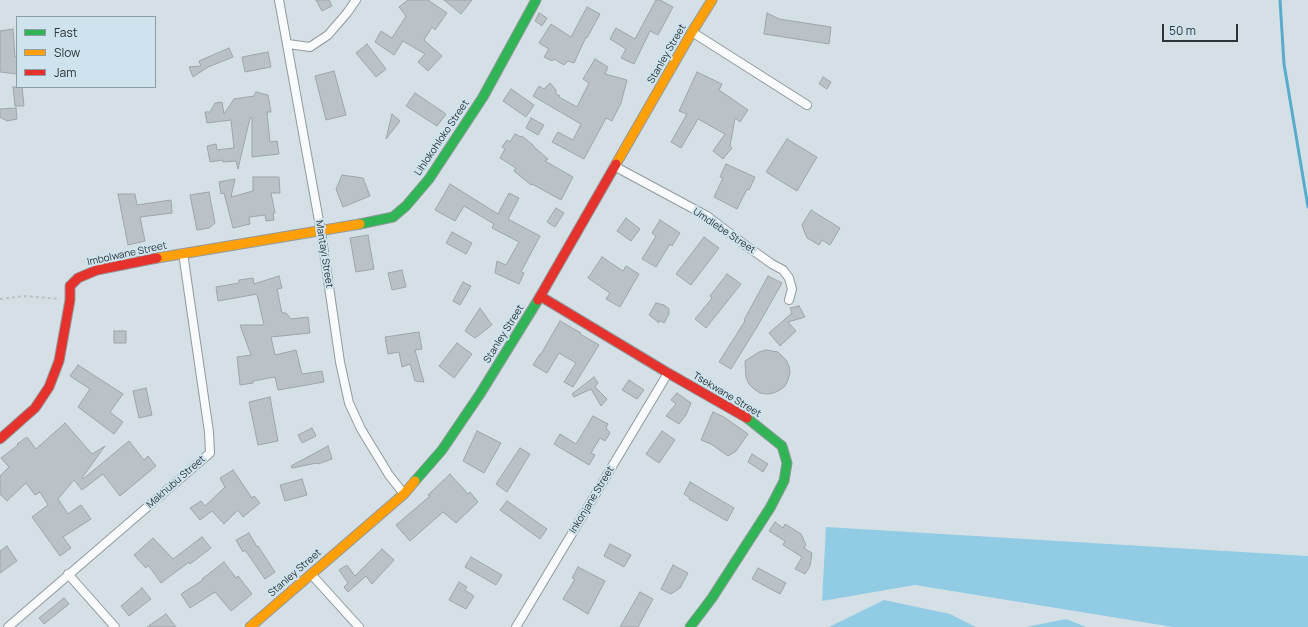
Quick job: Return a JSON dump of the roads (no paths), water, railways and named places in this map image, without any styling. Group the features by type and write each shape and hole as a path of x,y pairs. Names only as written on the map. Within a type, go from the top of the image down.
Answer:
{"street":[{"name":"Mantayi Street","path":"279,0 288,44 320,232 340,362 349,403 381,462 404,494"},
{"path":"288,44 310,48 328,35 356,0"},
{"name":"Lihlokohloko Street","path":"320,232 393,217 406,206 429,179 483,97 536,0"},
{"name":"Stanley Street","path":"250,627 404,494 442,450 480,394 540,296 614,166 712,0"},
{"path":"692,32 807,105"},
{"name":"Umdlebe Street","path":"614,166 707,216 750,249 783,270 789,278 792,289 789,300"},
{"name":"Imbolwane Street","path":"0,439 35,408 49,387 59,361 70,302 70,286 78,278 98,270 183,253 320,232"},
{"name":"Makhubu Street","path":"8,627 210,453 209,432 183,253"},
{"name":"Tsekwane Street","path":"540,296 668,373 750,420 782,446 787,464 784,481 770,508 712,598 690,627"},
{"name":"Inkonjane Street","path":"516,627 668,373"},
{"path":"68,574 115,627"},
{"path":"311,574 359,627"}],"waterway":[{"path":"1280,0 1284,64 1308,207"}]}
